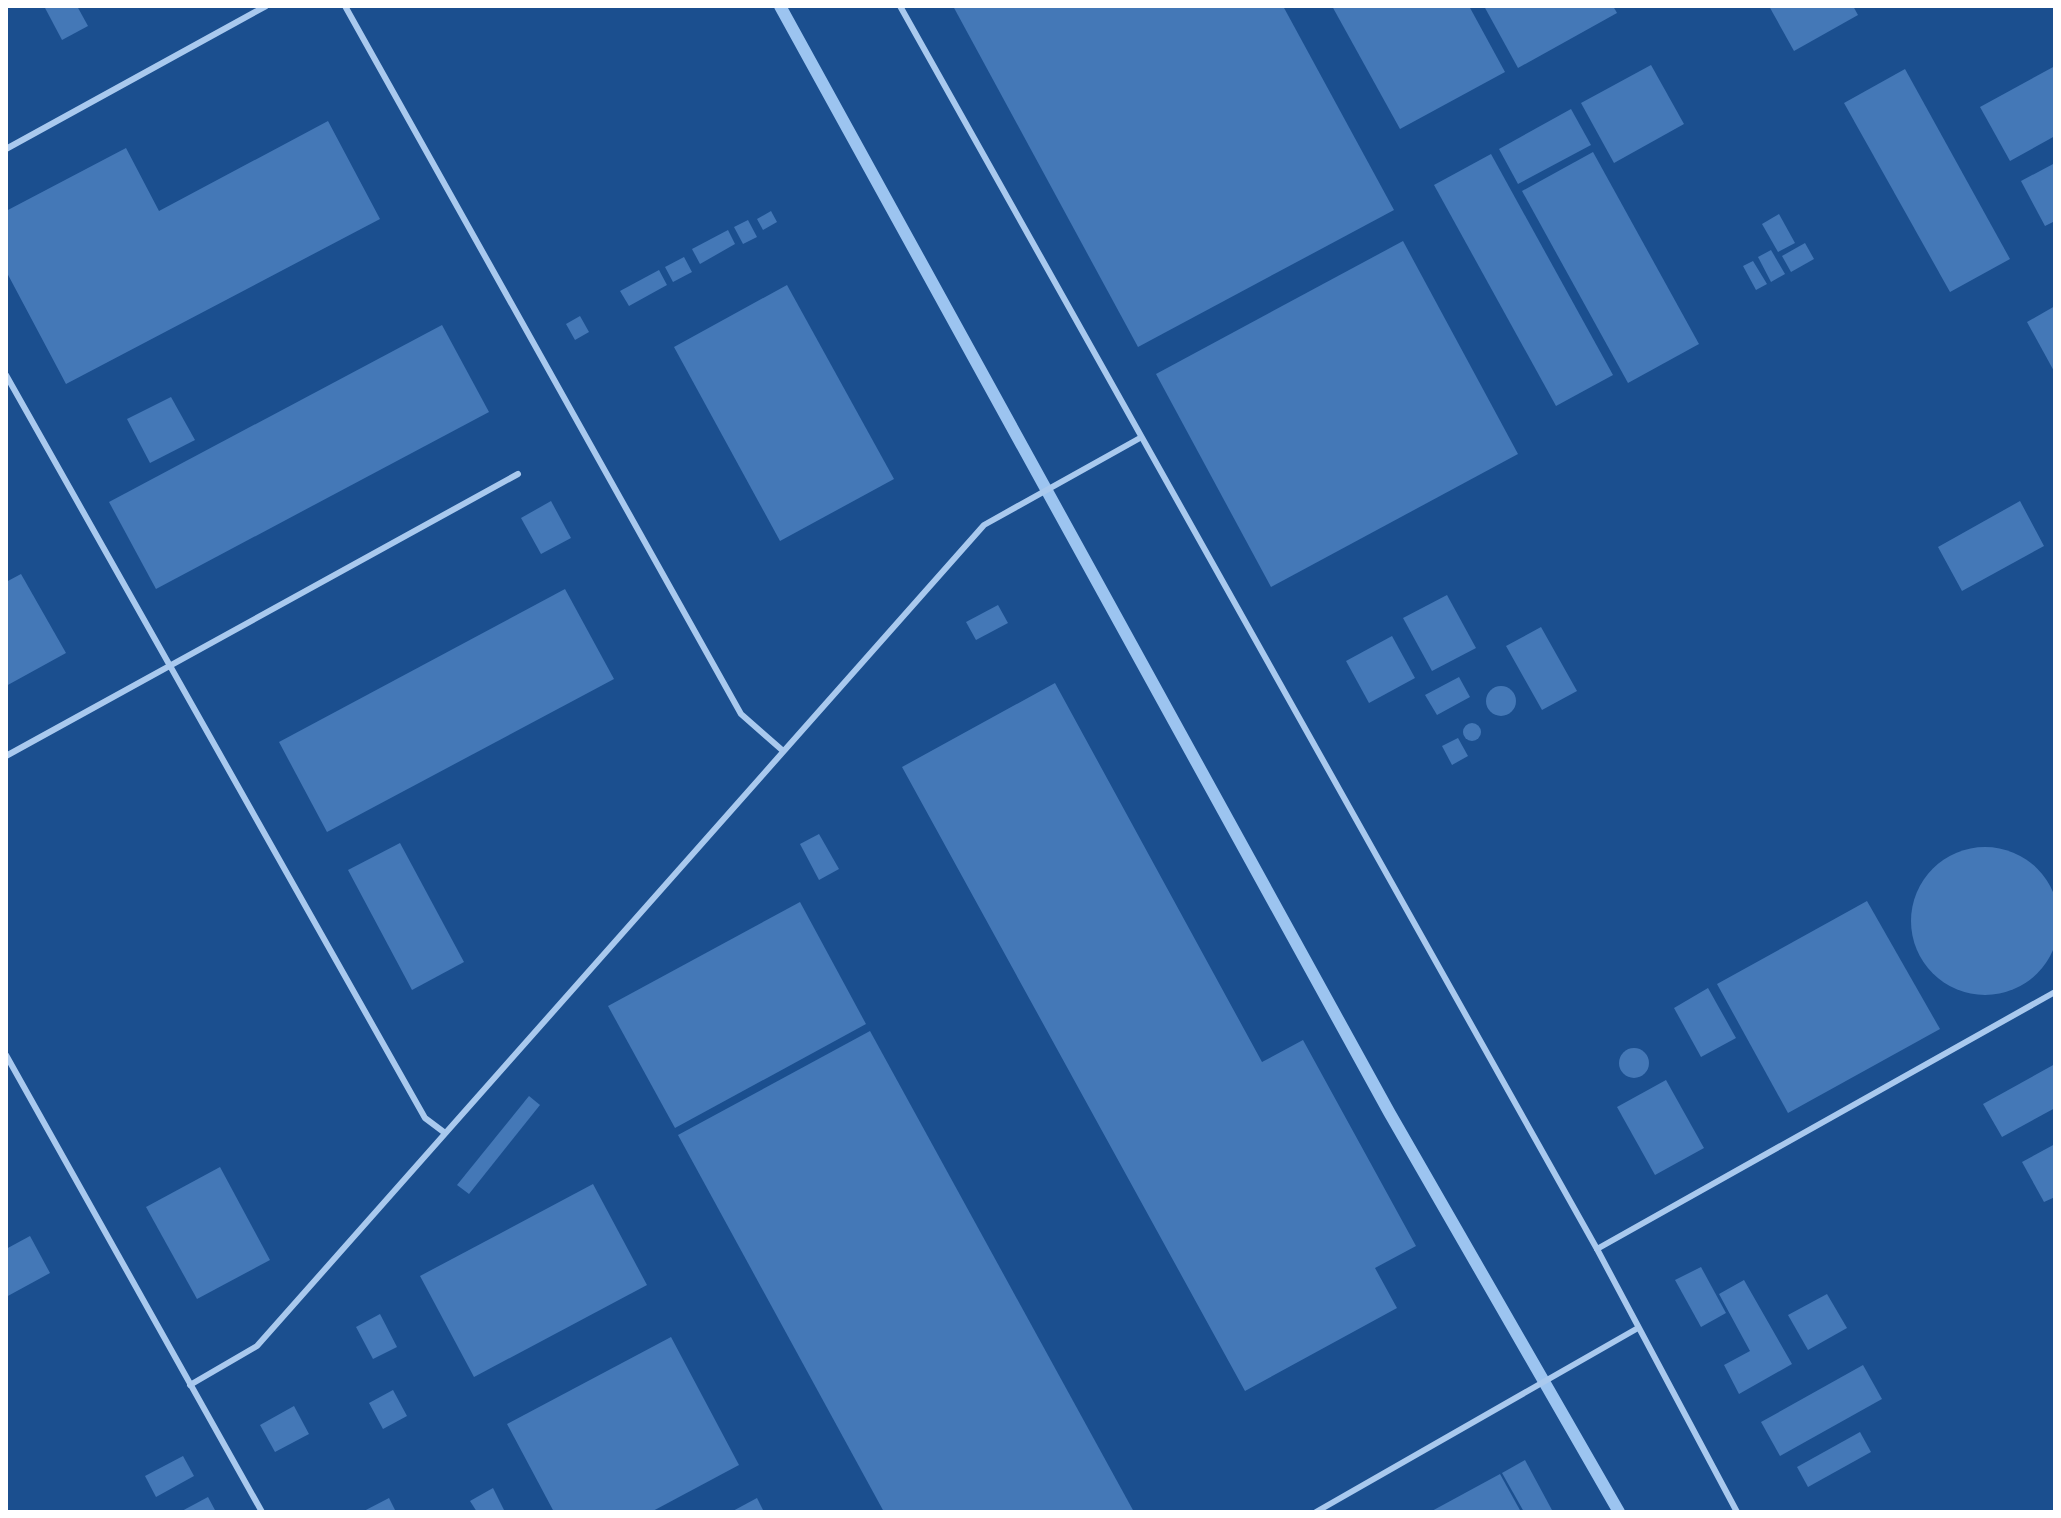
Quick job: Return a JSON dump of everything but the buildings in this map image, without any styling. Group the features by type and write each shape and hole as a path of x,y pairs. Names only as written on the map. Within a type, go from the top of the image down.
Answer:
{"lane":[{"path":"6,149 266,6"},
{"path":"345,6 741,714 782,750"},
{"path":"900,6 1597,1249 1737,1512"},
{"path":"6,375 425,1118 445,1133"},
{"path":"190,1385 257,1346 984,525 1140,438"},
{"path":"6,756 518,474"},
{"path":"1597,1249 2055,992"},
{"path":"6,1055 262,1512"},
{"path":"1316,1512 1638,1328"}],"waterway":[{"path":"780,6 1389,1112 1619,1512"}]}
